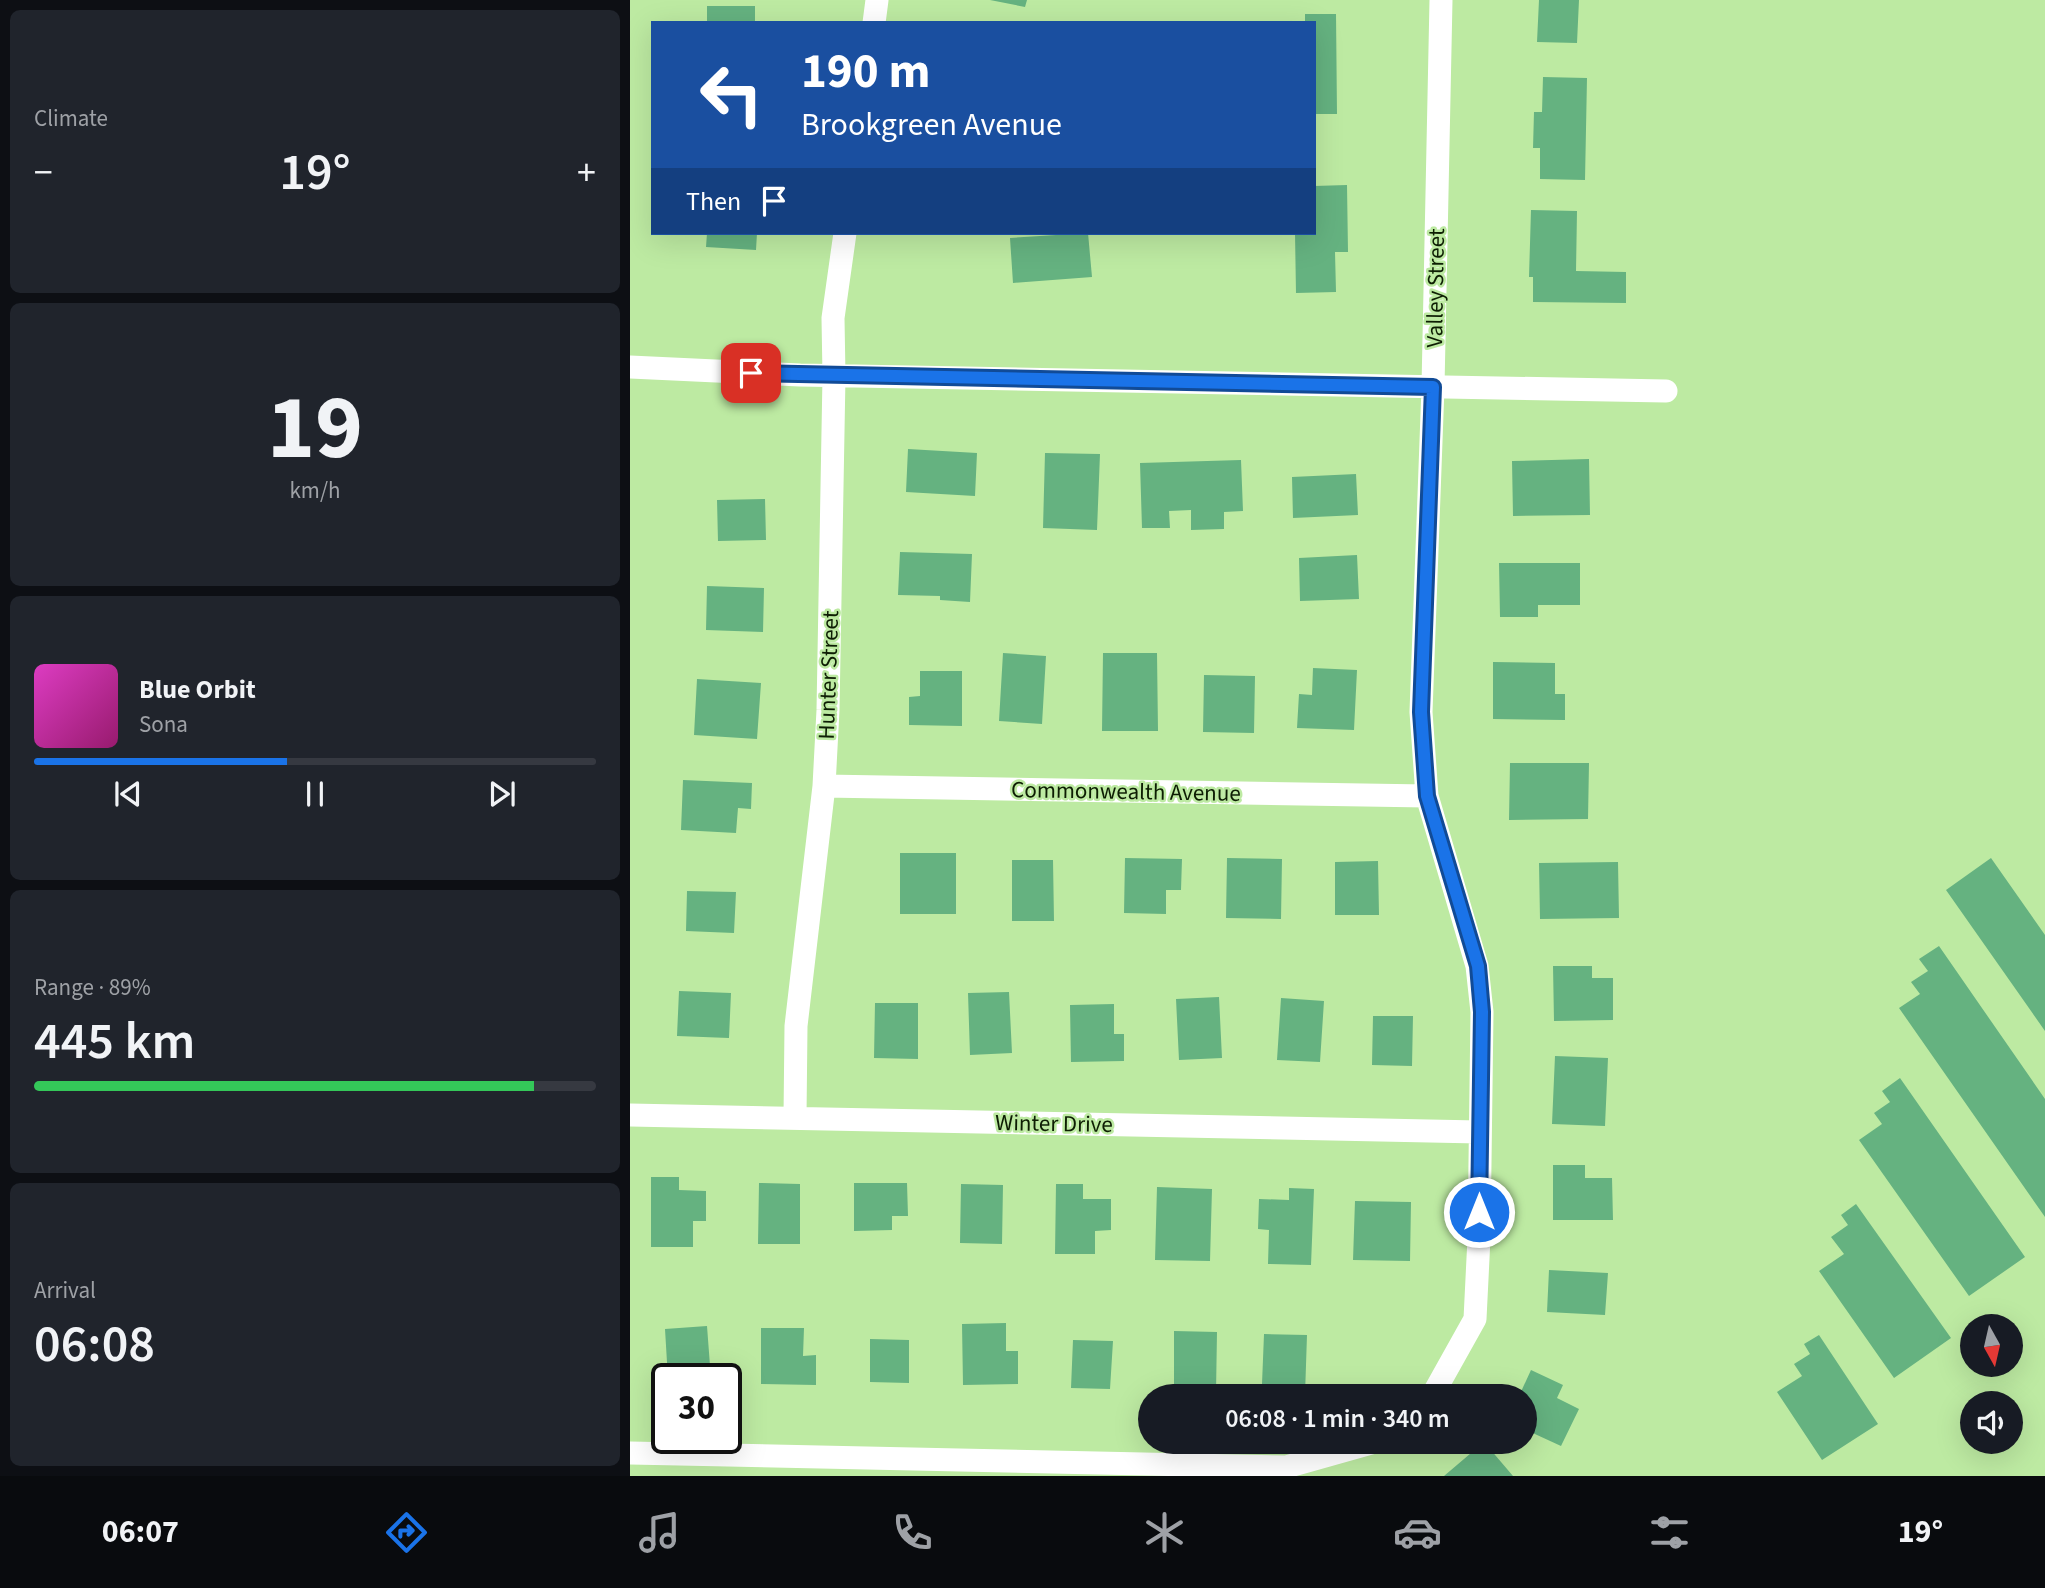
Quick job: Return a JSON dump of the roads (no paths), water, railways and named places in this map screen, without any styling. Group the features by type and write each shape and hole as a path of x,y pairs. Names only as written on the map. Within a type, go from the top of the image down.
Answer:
{"street":[{"path":"874,21 877,0"},
{"name":"Valley Street","path":"1439,1384 1475,1319 1479,1238 1482,1012 1478,966 1427,796 1421,712 1433,387 1441,0"},
{"name":"Hunter Street","path":"795,1117 796,1026 824,786 828,710 833,318 845,235"},
{"path":"630,367 834,376 1666,391"},
{"name":"Commonwealth Avenue","path":"824,786 1427,796"},
{"name":"Winter Drive","path":"630,1115 1479,1132"},
{"path":"630,1453 1286,1467 1332,1454"}]}
